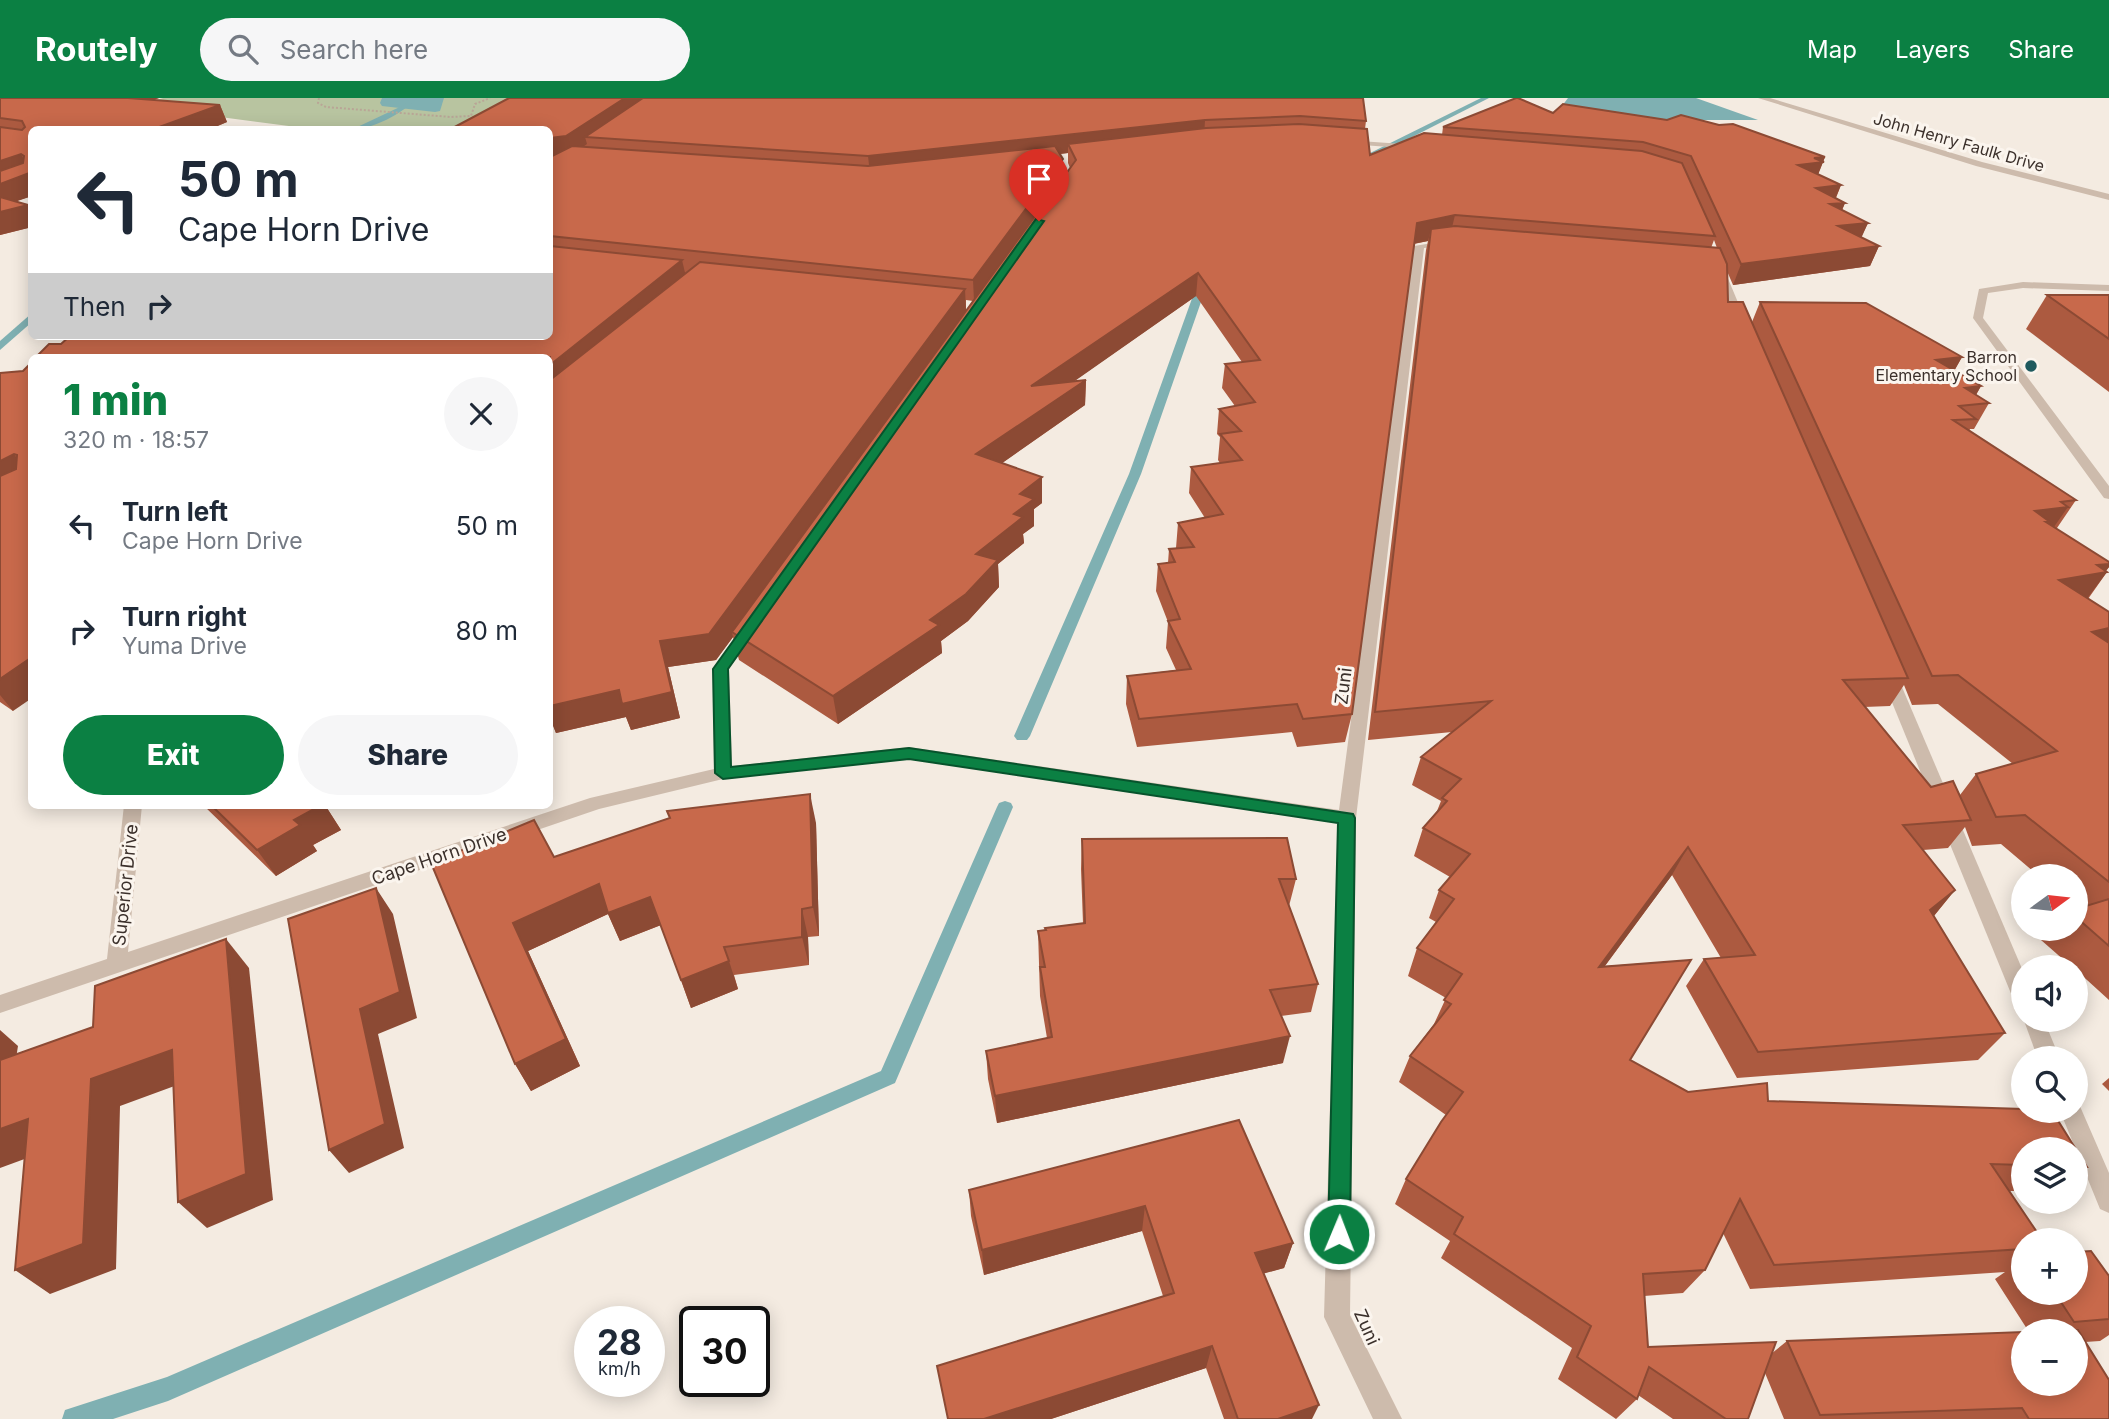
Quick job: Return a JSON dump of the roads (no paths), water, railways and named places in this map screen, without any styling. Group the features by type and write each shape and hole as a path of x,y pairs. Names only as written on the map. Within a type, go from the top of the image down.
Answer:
{"street":[{"name":"John Henry Faulk Drive","path":"1762,98 1979,164 2109,197"},
{"path":"1339,141 1425,148"},
{"name":"Zuni","path":"1388,1419 1337,1317 1347,818 1419,246 1463,244"},
{"path":"1711,261 1749,342"},
{"path":"2109,288 2023,285 1983,291 1978,318 2109,495"},
{"path":"723,773 721,669 761,612"},
{"path":"1883,662 2011,967"},
{"name":"Cape Horn Drive","path":"0,1004 596,803 723,773 909,753 1347,818"},
{"name":"Superior Drive","path":"117,964 133,809"},
{"path":"2076,1123 2109,1201"}],"water":[{"path":"382,98 444,98 440,111 435,112 382,106"},
{"path":"1568,98 1696,98 1758,120 1663,120 1568,110 1562,106"}],"waterway":[{"path":"363,126 406,106 414,98"},
{"path":"1360,160 1486,98"},
{"path":"1022,736 1135,474 1204,279"},
{"path":"0,347 28,320"},
{"path":"74,1419 168,1389 888,1077 1005,807"}],"place":[{"name":"Barron Elementary School","path":"2031,366"}]}
